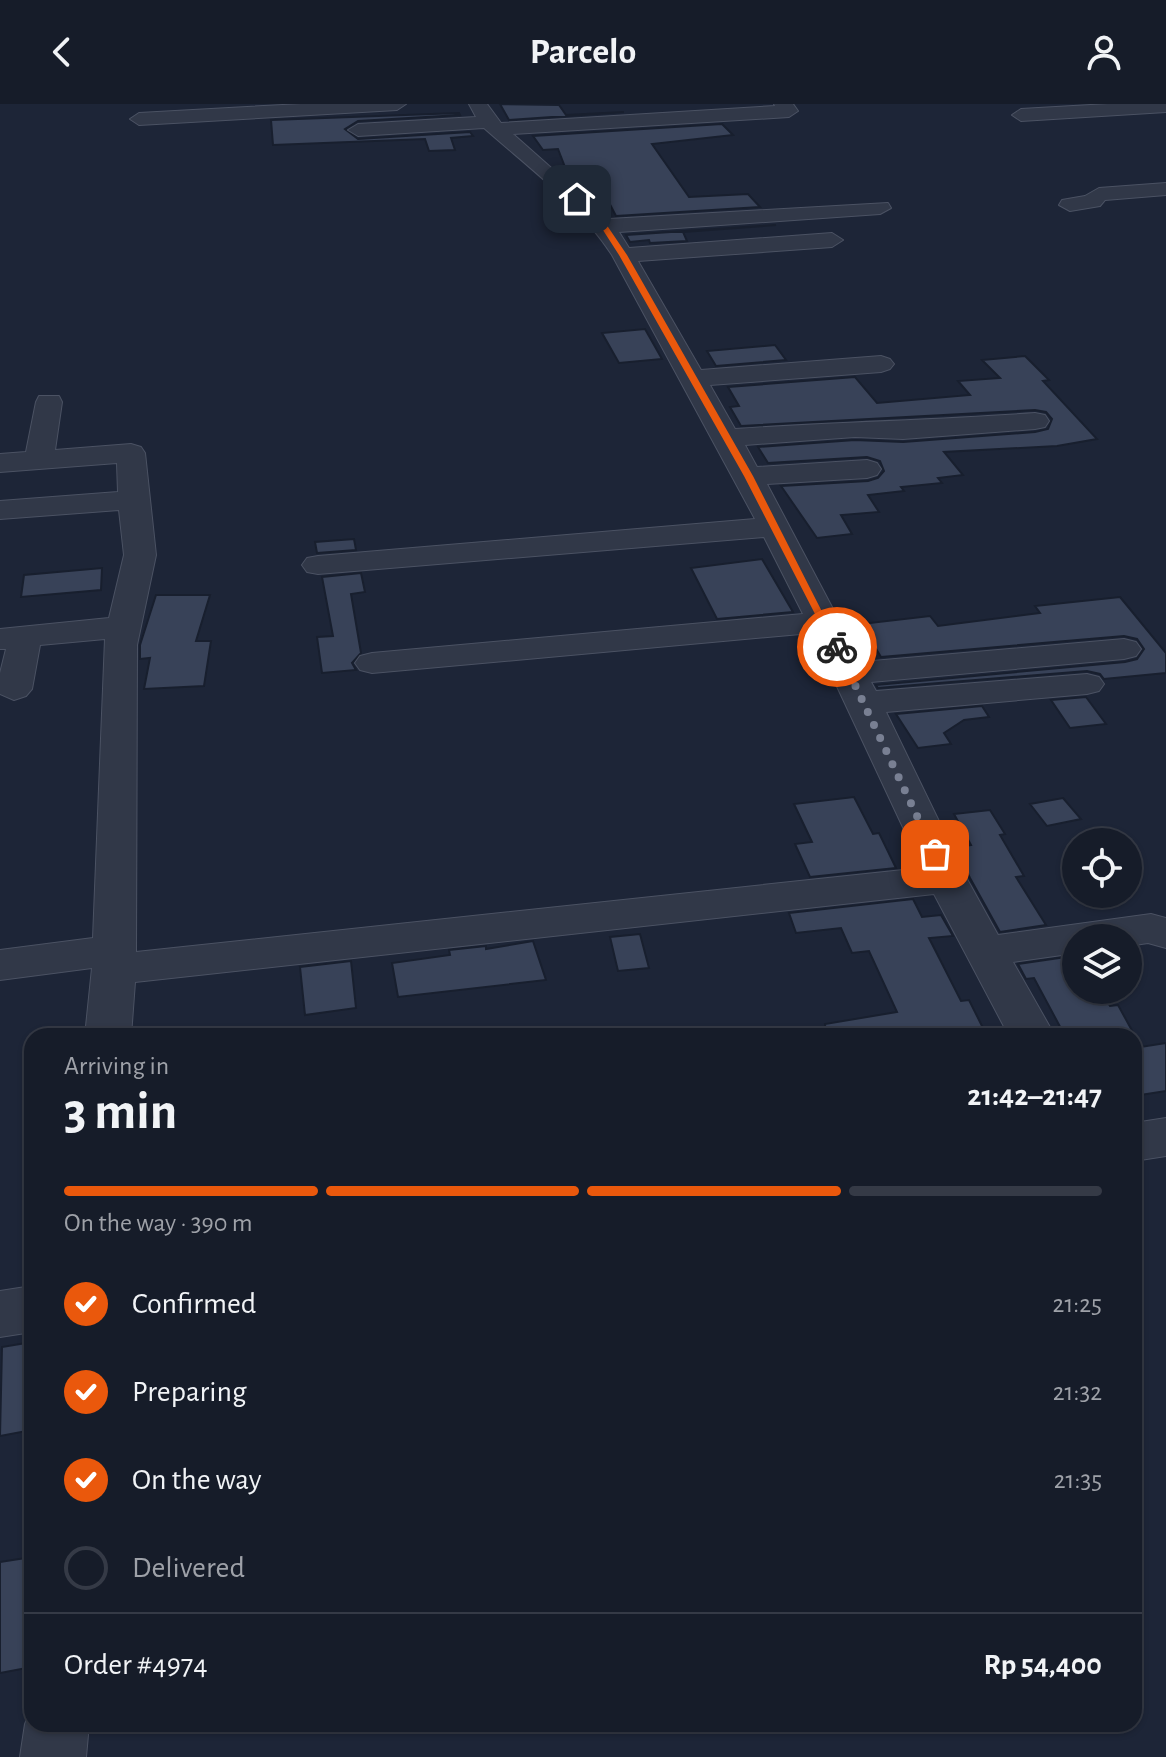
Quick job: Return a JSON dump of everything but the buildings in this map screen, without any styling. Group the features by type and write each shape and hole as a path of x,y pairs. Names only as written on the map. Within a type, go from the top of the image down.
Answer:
{"street":[{"path":"139,119 397,104"},
{"path":"333,131 488,118 789,111 783,104"},
{"path":"1021,115 1166,106"},
{"path":"488,118 537,151 596,208 748,476 857,688 947,879 1028,1028"},
{"path":"1042,131 1166,123"},
{"path":"1070,205 1092,201 1099,194 1166,189"},
{"path":"596,208 880,208"},
{"path":"623,255 832,240"},
{"path":"691,379 881,364"},
{"path":"39,460 49,402"},
{"path":"726,438 855,429 903,431 1035,421"},
{"path":"0,463 131,453 140,555 120,645 115,960 109,1028"},
{"path":"748,476 867,469"},
{"path":"0,510 133,500"},
{"path":"318,565 774,527"},
{"path":"372,663 823,622"},
{"path":"14,689 13,638 124,627"},
{"path":"857,688 1124,649"},
{"path":"857,688 1087,684"},
{"path":"0,965 115,960 947,879"},
{"path":"1142,929 1151,928 1166,934"},
{"path":"988,951 1062,941"},
{"path":"1142,1141 1166,1137"},
{"path":"0,1314 24,1310"},
{"path":"53,1757 56,1732"}],"way so far":[{"path":"837,647 935,854"}],"route":[{"path":"577,199 604,226 623,255 748,476 837,647"}]}
